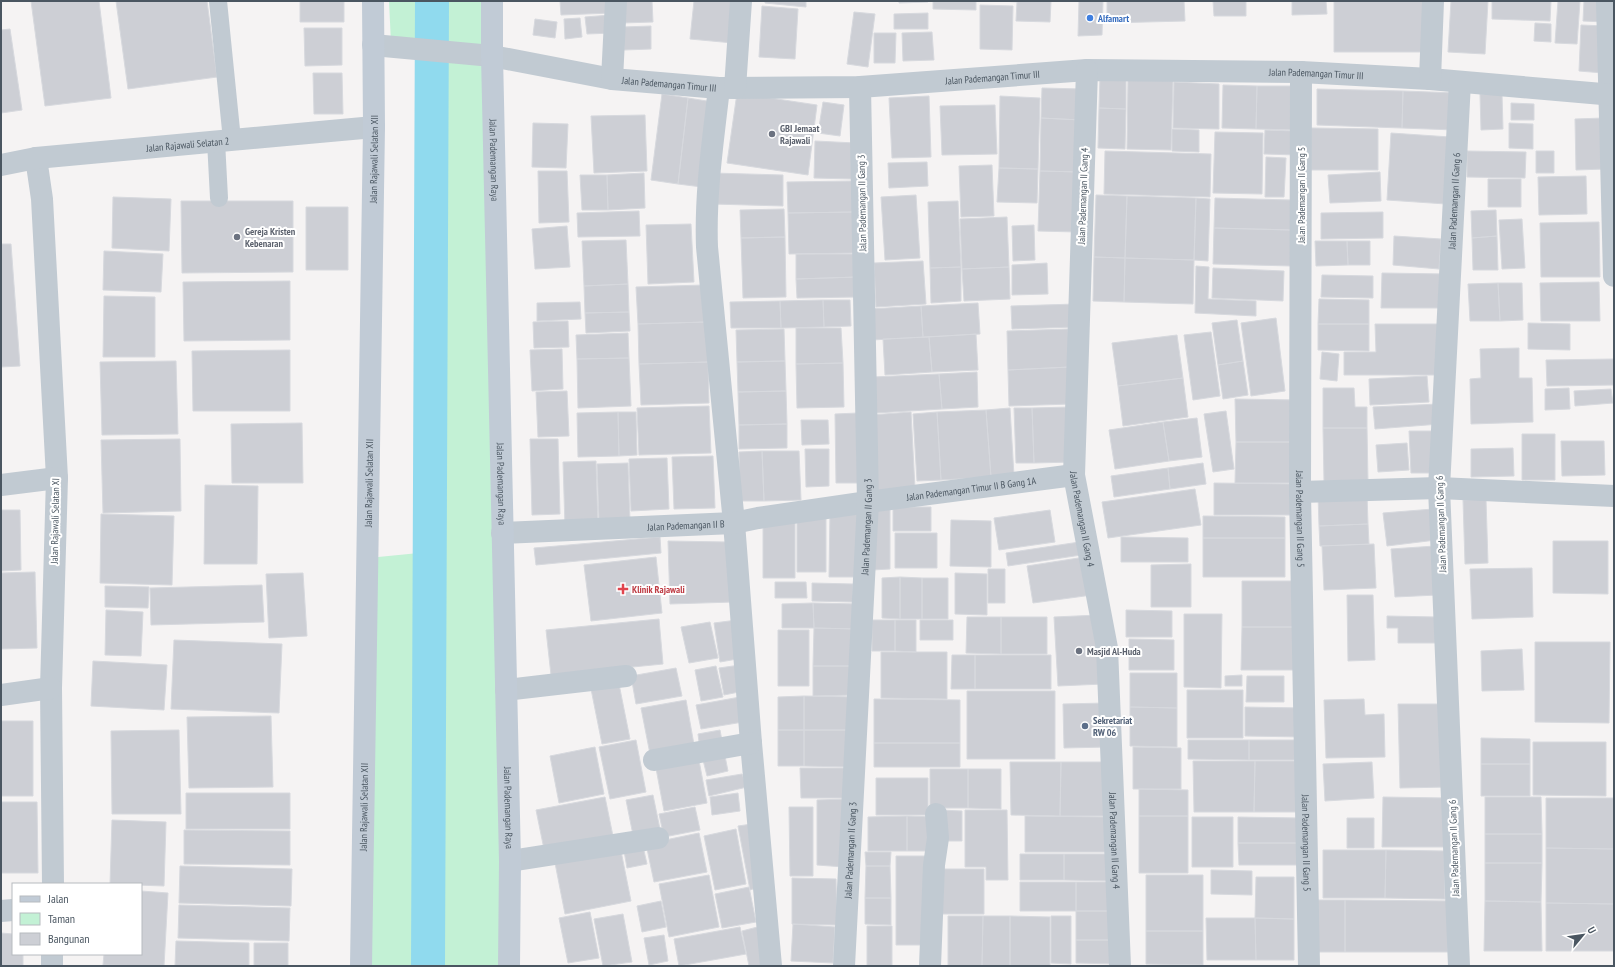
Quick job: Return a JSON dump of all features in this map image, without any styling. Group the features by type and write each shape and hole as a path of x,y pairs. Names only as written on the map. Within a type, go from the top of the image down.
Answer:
{"street":[{"name":"Jalan Rajawali Selatan XII","path":"361,966 374,127 373,1"},
{"name":"Jalan Pademangan Raya","path":"492,1 482,55 502,533 510,861 509,966"},
{"path":"612,79 616,1"},
{"path":"741,1 708,190 706,222 707,247 734,523 751,743 771,966"},
{"path":"1430,79 1433,1"},
{"path":"1606,1 1612,95 1614,276"},
{"name":"Jalan Pademangan Timur III","path":"373,45 482,55 612,79 727,88 860,87 1087,70 1301,72 1430,79 1612,95"},
{"name":"Jalan Pademangan II Gang 4","path":"1087,70 1074,475 1107,648 1120,966"},
{"name":"Jalan Pademangan II Gang 5","path":"1301,72 1300,492 1310,966"},
{"name":"Jalan Pademangan II Gang 6","path":"1459,966 1439,488 1460,82"},
{"name":"Jalan Pademangan II Gang 3","path":"844,966 868,502 860,87"},
{"name":"Jalan Rajawali Selatan 2","path":"1,165 36,158 374,127"},
{"name":"Jalan Rajawali Selatan XI","path":"36,158 42,199 57,478 51,688 53,883"},
{"name":"Jalan Pademangan Timur II B Gang 1A","path":"868,502 1074,475"},
{"path":"1,485 57,478"},
{"path":"1300,492 1439,488 1614,496"},
{"name":"Jalan Pademangan II B","path":"502,533 734,523 758,518 868,502"},
{"path":"506,690 626,676"},
{"path":"1,696 51,688"},
{"path":"654,760 751,743"},
{"path":"930,966 934,865 938,838 936,814"},
{"path":"510,861 658,838"},
{"path":"1,912 12,910"},
{"path":"52,955 52,966"}],"lane":[{"path":"218,1 224,140 219,198"}],"green space":[{"path":"389,1 431,1 431,54 391,43"},
{"path":"438,1 488,1 487,49 438,46"},
{"path":"431,54 492,56 509,966 361,966 368,558 429,552"}],"building":[{"path":"31,1 99,1 111,98 45,106"},
{"path":"116,1 207,1 217,77 128,89"},
{"path":"300,1 344,1 344,22 300,22"},
{"path":"560,1 610,1 610,13 561,15"},
{"path":"622,1 652,1 653,22 622,23"},
{"path":"694,1 737,1 733,43 690,39"},
{"path":"765,1 806,1 806,7 765,3"},
{"path":"899,1 928,1 928,2 899,3"},
{"path":"933,1 976,1 976,10 933,9"},
{"path":"1001,1 1051,1 1050,22 1016,21 1017,2"},
{"name":"Alfamart","path":"1079,1 1103,1 1102,35 1078,36"},
{"path":"1107,1 1184,1 1185,21 1107,23"},
{"path":"1213,1 1246,1 1246,16 1214,16"},
{"path":"1292,1 1326,1 1327,14 1292,15"},
{"path":"1334,1 1431,1 1426,52 1334,52"},
{"path":"1451,1 1488,1 1485,54 1448,52"},
{"path":"1492,1 1551,1 1550,21 1492,19"},
{"path":"1558,1 1580,1 1577,44 1555,43"},
{"path":"1584,1 1605,1 1605,22 1583,21"},
{"path":"980,5 1013,6 1012,50 980,49"},
{"path":"762,6 798,9 795,59 759,57"},
{"path":"854,12 875,14 868,67 847,64"},
{"path":"928,13 928,29 894,29 894,14"},
{"path":"611,15 612,33 587,34 585,17"},
{"path":"580,18 582,37 565,39 564,19"},
{"path":"535,19 557,22 555,38 533,35"},
{"path":"1535,23 1551,24 1551,42 1534,41"},
{"path":"1581,25 1605,26 1603,73 1579,71"},
{"path":"651,26 651,49 624,50 623,27"},
{"path":"304,28 342,28 342,65 305,66"},
{"path":"10,29 22,110 1,113 1,30"},
{"path":"932,32 934,60 903,61 902,33"},
{"path":"874,33 896,33 895,63 874,63"},
{"path":"313,73 342,73 343,114 314,114"},
{"path":"1100,77 1126,78 1126,109 1099,108"},
{"path":"1128,79 1173,81 1171,150 1127,149"},
{"path":"1174,82 1219,84 1219,129 1173,128"},
{"path":"1223,85 1257,86 1256,129 1222,128"},
{"path":"1257,86 1296,86 1295,130 1256,129"},
{"path":"1042,88 1082,89 1081,120 1041,118"},
{"path":"1317,89 1403,91 1402,128 1317,125"},
{"path":"1403,91 1456,93 1455,130 1402,128"},
{"name":"GBI Jemaat Rajawali","path":"737,93 817,105 808,175 727,163"},
{"path":"662,94 688,98 678,184 651,180"},
{"path":"1480,94 1502,94 1503,129 1481,130"},
{"path":"929,96 931,157 892,158 889,98"},
{"path":"1000,96 1040,98 1038,169 999,168"},
{"path":"688,98 713,102 702,187 678,184"},
{"path":"823,102 844,105 840,136 818,133"},
{"path":"1511,103 1534,104 1534,120 1511,120"},
{"path":"995,105 997,154 942,155 940,106"},
{"path":"1099,108 1126,109 1125,149 1098,148"},
{"path":"645,115 647,171 594,173 591,116"},
{"path":"1041,118 1081,120 1079,172 1040,171"},
{"path":"1604,118 1605,169 1576,170 1575,119"},
{"path":"533,123 568,124 566,168 532,167"},
{"path":"1509,123 1533,124 1533,149 1509,148"},
{"path":"1311,128 1378,129 1378,170 1311,170"},
{"path":"1172,129 1199,130 1199,152 1172,151"},
{"path":"1265,130 1297,131 1297,155 1264,154"},
{"path":"1215,132 1263,133 1262,194 1213,193"},
{"path":"1391,133 1450,137 1446,204 1387,200"},
{"path":"815,141 855,143 853,179 814,178"},
{"path":"1105,151 1211,154 1210,197 1104,194"},
{"path":"1467,151 1526,152 1525,178 1467,177"},
{"path":"1536,151 1554,151 1554,173 1536,173"},
{"path":"1266,157 1286,158 1284,197 1265,197"},
{"path":"927,162 928,186 889,188 888,163"},
{"path":"992,165 994,216 961,217 959,166"},
{"path":"999,168 1038,169 1037,203 997,202"},
{"path":"538,171 567,171 569,222 539,223"},
{"path":"1040,171 1079,172 1077,232 1038,231"},
{"path":"1380,172 1381,201 1330,203 1328,175"},
{"path":"644,173 645,208 608,210 607,175"},
{"path":"713,173 783,175 783,206 713,204"},
{"path":"580,175 607,175 608,210 582,210"},
{"path":"1586,176 1587,214 1539,215 1538,177"},
{"path":"1488,179 1521,179 1521,207 1488,207"},
{"path":"854,181 854,212 788,213 787,182"},
{"path":"916,195 920,258 885,260 881,197"},
{"path":"1096,195 1127,196 1125,258 1094,257"},
{"path":"1127,196 1196,198 1194,260 1125,258"},
{"path":"113,197 171,199 169,251 112,248"},
{"path":"1196,198 1210,199 1208,261 1194,260"},
{"path":"1215,198 1292,200 1292,230 1214,228"},
{"name":"Gereja Kristen Kebenaran","path":"181,201 293,201 293,272 182,273"},
{"path":"958,201 961,267 930,268 928,202"},
{"path":"306,207 348,207 348,270 306,270"},
{"path":"784,209 785,237 741,238 740,210"},
{"path":"1496,210 1497,236 1472,238 1471,211"},
{"path":"639,211 640,236 578,237 577,213"},
{"path":"854,212 855,253 789,254 788,213"},
{"path":"1383,212 1383,238 1321,239 1321,213"},
{"path":"1007,217 1009,267 962,269 960,219"},
{"path":"1522,219 1525,268 1502,269 1499,220"},
{"path":"1599,222 1600,277 1541,277 1540,223"},
{"path":"691,224 694,282 648,284 646,225"},
{"path":"1034,225 1035,260 1013,261 1012,226"},
{"path":"567,226 570,267 535,269 532,229"},
{"path":"1214,228 1292,230 1291,266 1213,264"},
{"path":"1394,236 1441,239 1439,269 1393,265"},
{"path":"1497,236 1498,270 1473,270 1472,238"},
{"path":"785,237 786,297 743,298 741,238"},
{"path":"626,240 628,284 584,286 582,241"},
{"path":"1315,241 1347,241 1348,265 1316,266"},
{"path":"1347,241 1370,241 1370,265 1348,265"},
{"path":"1,244 11,244 20,366 1,367"},
{"path":"104,251 163,254 161,292 103,290"},
{"path":"796,254 856,254 857,277 796,279"},
{"path":"1094,257 1125,258 1124,302 1093,301"},
{"path":"1125,258 1194,260 1193,304 1124,302"},
{"path":"923,261 926,304 876,307 874,263"},
{"path":"1047,263 1048,294 1012,295 1012,265"},
{"path":"1196,266 1209,267 1208,299 1256,301 1256,316 1195,313"},
{"path":"961,267 961,301 931,303 930,268"},
{"path":"1009,267 1010,299 964,301 962,269"},
{"path":"1213,268 1284,271 1283,301 1212,298"},
{"path":"1382,273 1446,274 1446,308 1381,308"},
{"path":"1322,275 1373,276 1373,298 1321,297"},
{"path":"857,277 857,297 797,298 796,279"},
{"path":"290,281 290,340 184,341 183,282"},
{"path":"1599,282 1600,321 1541,321 1540,283"},
{"path":"1498,283 1500,321 1470,321 1468,284"},
{"path":"1498,283 1522,283 1523,320 1500,321"},
{"path":"628,284 629,312 585,313 584,286"},
{"path":"705,285 706,322 638,324 636,287"},
{"path":"104,296 155,297 155,357 103,357"},
{"path":"1319,299 1369,300 1369,324 1318,324"},
{"path":"823,300 850,300 851,326 824,327"},
{"path":"823,300 824,327 781,328 780,301"},
{"path":"780,301 781,328 731,328 730,302"},
{"path":"580,302 581,319 537,321 537,303"},
{"path":"978,303 980,334 923,337 921,306"},
{"path":"1076,304 1077,327 1012,329 1011,306"},
{"path":"921,306 923,337 872,340 870,309"},
{"path":"629,312 630,331 586,333 585,313"},
{"path":"1276,318 1285,391 1251,396 1241,323"},
{"path":"1237,320 1243,361 1218,365 1212,323"},
{"path":"568,321 569,347 534,348 533,322"},
{"path":"706,322 708,362 639,364 638,324"},
{"path":"1528,323 1570,324 1570,350 1528,349"},
{"path":"1318,324 1369,324 1369,351 1318,350"},
{"path":"1375,324 1438,324 1439,375 1344,375 1344,352 1376,352"},
{"path":"796,328 841,328 843,363 796,364"},
{"path":"784,329 785,361 737,362 736,330"},
{"path":"1068,329 1070,367 1008,370 1007,331"},
{"path":"1211,332 1220,396 1193,400 1184,335"},
{"path":"628,333 629,358 577,359 576,335"},
{"path":"976,334 978,370 932,372 929,337"},
{"path":"1177,335 1183,378 1118,386 1112,343"},
{"path":"929,337 932,372 885,375 883,339"},
{"path":"1519,348 1519,378 1532,378 1533,422 1471,424 1470,379 1481,378 1480,349"},
{"path":"562,349 563,389 532,391 530,350"},
{"path":"290,350 290,411 193,411 192,351"},
{"path":"1322,352 1339,354 1337,381 1320,379"},
{"path":"629,358 631,406 578,408 577,359"},
{"path":"1614,359 1614,385 1547,386 1546,360"},
{"path":"176,361 178,434 102,435 100,362"},
{"path":"785,361 786,391 738,392 737,362"},
{"path":"1243,361 1248,395 1223,399 1218,365"},
{"path":"708,362 709,403 641,405 639,364"},
{"path":"843,363 844,407 797,408 796,364"},
{"path":"1070,367 1071,404 1009,406 1008,370"},
{"path":"977,372 978,407 942,409 939,374"},
{"path":"939,374 942,409 876,413 873,377"},
{"path":"1427,376 1429,402 1370,405 1369,379"},
{"path":"1183,378 1188,417 1123,426 1118,386"},
{"path":"1323,388 1354,388 1355,407 1367,407 1367,428 1323,428"},
{"path":"1569,388 1570,409 1545,410 1545,389"},
{"path":"1611,389 1613,403 1575,406 1574,391"},
{"path":"567,391 569,436 538,437 536,392"},
{"path":"786,391 787,424 739,425 738,392"},
{"path":"1235,399 1299,400 1299,442 1236,442"},
{"path":"1439,404 1440,424 1375,429 1373,407"},
{"path":"709,406 711,453 639,455 637,408"},
{"path":"1071,407 1073,462 1034,463 1032,408"},
{"path":"1010,408 1014,476 991,477 986,410"},
{"path":"1014,408 1032,408 1034,463 1016,463"},
{"path":"986,410 991,477 941,480 937,412"},
{"path":"1226,411 1234,469 1213,472 1204,414"},
{"path":"618,412 619,456 578,457 577,413"},
{"path":"618,412 636,412 637,455 619,456"},
{"path":"911,412 915,489 875,491 871,415"},
{"path":"937,412 941,480 917,481 913,414"},
{"path":"858,413 859,483 836,483 835,414"},
{"path":"1197,418 1202,457 1169,461 1163,422"},
{"path":"801,420 828,420 829,444 802,445"},
{"path":"1163,422 1169,461 1115,469 1109,430"},
{"path":"302,423 303,483 232,483 231,424"},
{"path":"787,424 787,448 739,449 739,425"},
{"path":"1323,428 1367,428 1368,482 1324,481"},
{"path":"1409,431 1439,431 1436,473 1411,473"},
{"path":"1522,434 1555,434 1555,480 1522,480"},
{"path":"180,439 181,511 103,513 101,440"},
{"path":"530,439 558,439 560,514 532,515"},
{"path":"1561,441 1604,441 1605,475 1562,476"},
{"path":"1236,442 1299,442 1300,483 1235,483"},
{"path":"1407,443 1409,470 1378,472 1376,445"},
{"path":"1513,448 1514,476 1471,477 1471,449"},
{"path":"805,449 829,449 829,486 806,487"},
{"path":"762,451 799,451 801,500 764,501"},
{"path":"762,451 764,501 740,501 739,452"},
{"path":"713,456 715,508 674,509 672,457"},
{"path":"667,458 669,509 631,511 629,459"},
{"path":"596,461 598,525 565,527 563,462"},
{"path":"628,463 630,521 599,522 597,464"},
{"path":"1203,463 1206,484 1170,489 1168,468"},
{"path":"1168,468 1170,489 1114,497 1111,476"},
{"path":"1214,483 1295,484 1296,515 1214,515"},
{"path":"205,485 258,486 257,564 204,564"},
{"path":"1195,489 1201,525 1108,538 1102,502"},
{"path":"1367,493 1368,524 1319,526 1318,495"},
{"path":"1486,499 1488,563 1465,564 1463,500"},
{"path":"893,507 931,507 931,531 893,531"},
{"path":"872,509 890,509 890,569 872,570"},
{"path":"1433,509 1436,540 1387,546 1383,513"},
{"path":"1,510 20,510 21,570 1,571"},
{"path":"1050,510 1055,542 999,550 994,518"},
{"path":"830,512 859,512 859,577 829,577"},
{"path":"101,514 174,516 172,585 100,583"},
{"path":"1203,516 1285,517 1285,538 1203,538"},
{"path":"797,518 826,518 826,572 797,572"},
{"path":"951,520 991,521 991,567 950,566"},
{"path":"763,522 795,522 795,578 763,578"},
{"path":"1368,524 1369,544 1320,546 1319,526"},
{"path":"895,533 937,533 937,568 895,568"},
{"path":"660,537 661,553 536,565 534,548"},
{"path":"1121,537 1188,538 1188,562 1121,562"},
{"path":"1203,538 1285,538 1285,577 1203,577"},
{"path":"668,541 727,542 733,602 670,604"},
{"path":"1086,541 1088,554 1008,566 1006,553"},
{"path":"1553,541 1608,541 1608,594 1553,593"},
{"path":"1374,544 1376,588 1324,590 1322,546"},
{"path":"1435,546 1437,595 1395,597 1391,549"},
{"name":"Klinik Rajawali","path":"656,557 662,613 591,621 584,565"},
{"path":"1085,557 1092,595 1033,603 1027,566"},
{"path":"1191,564 1191,607 1151,607 1151,565"},
{"path":"1532,568 1533,617 1472,619 1470,569"},
{"path":"988,569 1005,569 1005,603 988,603"},
{"path":"35,572 37,648 1,649 1,573"},
{"path":"303,573 307,636 269,638 266,574"},
{"path":"955,573 987,574 987,615 955,614"},
{"path":"900,577 922,578 922,619 900,619"},
{"path":"900,577 900,619 882,618 882,578"},
{"path":"922,578 948,578 948,619 922,619"},
{"path":"1242,581 1296,581 1296,627 1242,627"},
{"path":"775,582 806,582 807,598 775,598"},
{"path":"812,583 853,584 853,602 812,601"},
{"path":"262,585 264,622 151,625 150,588"},
{"path":"105,586 149,587 148,608 105,607"},
{"path":"1347,595 1373,595 1375,660 1348,661"},
{"path":"813,603 814,628 782,628 782,604"},
{"path":"813,603 859,604 857,629 814,628"},
{"path":"106,610 143,612 141,656 105,655"},
{"path":"1126,610 1172,611 1172,637 1126,637"},
{"path":"1184,614 1222,614 1221,688 1184,687"},
{"name":"Masjid Al-Huda","path":"1099,615 1103,684 1058,686 1054,617"},
{"path":"1387,616 1436,617 1436,643 1398,643 1398,628 1387,628"},
{"path":"967,617 1001,617 1001,654 966,653"},
{"path":"1001,617 1047,617 1047,654 1001,654"},
{"path":"659,619 663,664 551,675 546,630"},
{"path":"737,620 743,658 720,662 714,623"},
{"path":"872,620 895,620 895,651 872,651"},
{"path":"895,620 916,620 916,652 895,651"},
{"path":"920,620 953,620 953,640 920,640"},
{"path":"710,622 718,658 689,663 681,627"},
{"path":"1242,627 1296,627 1296,670 1241,670"},
{"path":"814,628 857,629 854,666 813,666"},
{"path":"778,630 809,630 809,686 778,686"},
{"path":"1129,639 1174,640 1174,670 1129,670"},
{"path":"174,640 282,644 279,713 171,709"},
{"path":"1535,642 1610,642 1609,723 1535,722"},
{"path":"1522,649 1524,690 1482,691 1481,651"},
{"path":"881,652 947,652 947,699 881,698"},
{"path":"952,655 975,655 975,689 951,689"},
{"path":"975,655 1051,655 1051,689 975,689"},
{"path":"93,661 167,665 164,710 91,706"},
{"path":"740,665 744,691 724,695 719,668"},
{"path":"716,666 723,697 701,701 695,670"},
{"path":"813,666 854,666 854,695 813,696"},
{"path":"676,668 682,696 636,704 631,676"},
{"path":"1130,673 1177,673 1177,708 1130,707"},
{"path":"1242,675 1242,686 1225,686 1225,676"},
{"path":"1247,676 1284,676 1284,702 1246,702"},
{"path":"619,684 630,739 602,744 591,689"},
{"path":"1187,690 1243,690 1243,738 1187,738"},
{"path":"967,691 1055,691 1055,759 967,759"},
{"path":"804,696 804,730 778,730 778,697"},
{"path":"804,696 855,697 852,730 804,730"},
{"path":"740,697 743,722 701,729 696,705"},
{"path":"874,699 960,700 960,743 874,743"},
{"path":"1364,699 1365,715 1384,714 1385,757 1326,758 1324,700"},
{"path":"686,700 695,750 651,759 641,708"},
{"name":"Sekretariat RW 06","path":"1106,703 1107,747 1064,748 1063,704"},
{"path":"1398,704 1445,704 1447,787 1400,788"},
{"path":"1130,707 1177,708 1177,747 1130,746"},
{"path":"1245,707 1304,708 1303,737 1245,736"},
{"path":"271,716 273,787 189,788 187,717"},
{"path":"1,721 33,721 33,796 1,796"},
{"path":"179,730 181,814 112,814 111,731"},
{"path":"720,730 723,746 700,750 698,734"},
{"path":"778,730 804,730 804,766 778,766"},
{"path":"804,730 852,730 849,767 804,766"},
{"path":"1481,738 1530,739 1530,764 1481,764"},
{"path":"636,740 646,792 610,799 599,747"},
{"path":"1188,740 1249,740 1249,760 1188,759"},
{"path":"1249,740 1303,740 1303,760 1249,760"},
{"path":"1533,742 1606,742 1606,796 1533,795"},
{"path":"874,743 960,743 960,767 874,767"},
{"path":"595,747 604,794 559,803 550,756"},
{"path":"1133,747 1181,748 1181,789 1133,789"},
{"path":"724,751 728,771 707,776 702,756"},
{"path":"698,755 707,803 664,811 655,763"},
{"path":"1193,761 1255,761 1254,812 1194,812"},
{"path":"1255,761 1303,761 1304,812 1254,812"},
{"path":"1010,762 1061,762 1060,816 1011,815"},
{"path":"1061,762 1110,762 1113,816 1060,816"},
{"path":"1372,762 1374,798 1325,801 1323,764"},
{"path":"1481,764 1530,764 1530,796 1481,796"},
{"path":"800,768 849,768 849,798 801,798"},
{"path":"930,769 968,769 968,808 930,808"},
{"path":"968,769 1001,769 1001,809 968,808"},
{"path":"742,774 747,787 709,796 706,780"},
{"path":"876,778 928,778 928,815 876,815"},
{"path":"1139,789 1188,790 1188,816 1139,816"},
{"path":"186,793 290,793 290,829 186,829"},
{"path":"738,793 740,811 712,815 710,797"},
{"path":"653,795 661,834 634,840 626,800"},
{"path":"605,797 614,841 545,854 536,810"},
{"path":"1383,797 1446,798 1447,847 1382,847"},
{"path":"1485,797 1541,797 1542,834 1485,834"},
{"path":"1546,798 1614,798 1614,849 1546,848"},
{"path":"847,799 844,867 817,865 817,800"},
{"path":"1,802 37,802 38,873 1,873"},
{"path":"695,807 700,830 664,837 659,814"},
{"path":"789,807 813,807 813,876 790,876"},
{"path":"940,810 962,811 962,841 939,841"},
{"path":"965,810 1007,810 1008,880 986,880 986,867 965,867"},
{"path":"907,816 907,851 868,851 868,817"},
{"path":"907,816 935,817 935,851 907,851"},
{"path":"1025,816 1106,817 1106,852 1025,852"},
{"path":"1139,816 1188,816 1188,873 1139,873"},
{"path":"1192,817 1233,817 1233,867 1192,867"},
{"path":"1238,817 1300,818 1300,843 1238,843"},
{"path":"1347,818 1374,818 1374,848 1347,848"},
{"path":"112,820 166,822 164,886 142,885 142,883 110,883"},
{"path":"752,824 762,886 750,890 738,826"},
{"path":"736,829 746,884 715,890 704,836"},
{"path":"184,830 290,831 290,865 184,864"},
{"path":"699,833 707,872 654,882 646,844"},
{"path":"1485,834 1542,834 1542,863 1485,863"},
{"path":"642,842 647,864 627,868 623,845"},
{"path":"1238,843 1300,843 1300,865 1239,865"},
{"path":"1546,848 1614,849 1614,904 1546,903"},
{"path":"1323,850 1386,850 1385,898 1323,898"},
{"path":"1386,850 1444,851 1445,899 1385,898"},
{"path":"621,851 631,901 565,914 555,863"},
{"path":"865,852 891,852 890,866 866,866"},
{"path":"1020,854 1064,854 1064,880 1020,880"},
{"path":"1064,854 1114,854 1114,881 1064,880"},
{"path":"896,856 929,856 929,945 896,945"},
{"path":"1485,863 1542,863 1541,902 1485,901"},
{"path":"180,866 292,869 291,906 179,903"},
{"path":"866,866 890,866 891,898 865,898"},
{"path":"937,869 984,869 984,914 937,914"},
{"path":"1211,870 1252,871 1252,895 1211,894"},
{"path":"709,875 719,927 669,937 659,884"},
{"path":"1146,875 1203,875 1203,931 1146,931"},
{"path":"1256,877 1294,877 1294,919 1255,918"},
{"path":"792,878 836,879 837,925 792,924"},
{"path":"1020,882 1076,882 1076,911 1020,911"},
{"path":"1076,882 1115,882 1116,911 1076,911"},
{"path":"749,887 756,922 722,928 715,894"},
{"path":"142,891 168,893 164,966 103,965 104,955 142,955"},
{"path":"865,898 891,898 891,925 865,924"},
{"path":"1314,900 1345,900 1345,952 1314,952"},
{"path":"1345,900 1448,901 1448,952 1345,952"},
{"path":"661,901 666,927 642,932 637,906"},
{"path":"1485,901 1541,902 1542,951 1484,951"},
{"path":"1546,903 1614,904 1614,951 1546,951"},
{"path":"179,905 290,908 289,941 178,938"},
{"path":"1076,911 1116,911 1116,940 1076,940"},
{"path":"590,912 599,958 568,963 559,918"},
{"path":"623,914 632,962 603,966 594,919"},
{"path":"948,916 983,916 982,966 948,966"},
{"path":"983,916 1010,916 1010,966 982,966"},
{"path":"1010,916 1050,917 1050,966 1010,966"},
{"path":"1051,916 1071,916 1071,964 1051,963"},
{"path":"1206,918 1255,918 1256,960 1207,960"},
{"path":"1255,918 1294,919 1294,960 1256,960"},
{"path":"793,924 835,927 833,963 791,961"},
{"path":"765,925 770,965 749,966 742,931"},
{"path":"867,926 892,926 892,966 867,966"},
{"path":"740,927 746,954 679,966 674,939"},
{"path":"1146,931 1203,931 1203,965 1146,964"},
{"path":"1,933 12,934 12,955 23,955 23,966 1,966"},
{"path":"664,935 668,961 649,965 644,938"},
{"path":"1076,940 1116,940 1118,964 1076,963"},
{"path":"176,941 249,943 249,966 175,966"},
{"path":"254,943 288,943 288,966 254,966"}],"waterway":[{"path":"428,966 432,1"}],"place":[{"name":"Alfamart","path":"1090,18"},
{"name":"GBI Jemaat Rajawali","path":"772,134"},
{"name":"Gereja Kristen Kebenaran","path":"237,237"},
{"name":"Klinik Rajawali","path":"623,589"},
{"name":"Masjid Al-Huda","path":"1079,651"},
{"name":"Sekretariat RW 06","path":"1085,726"}]}
